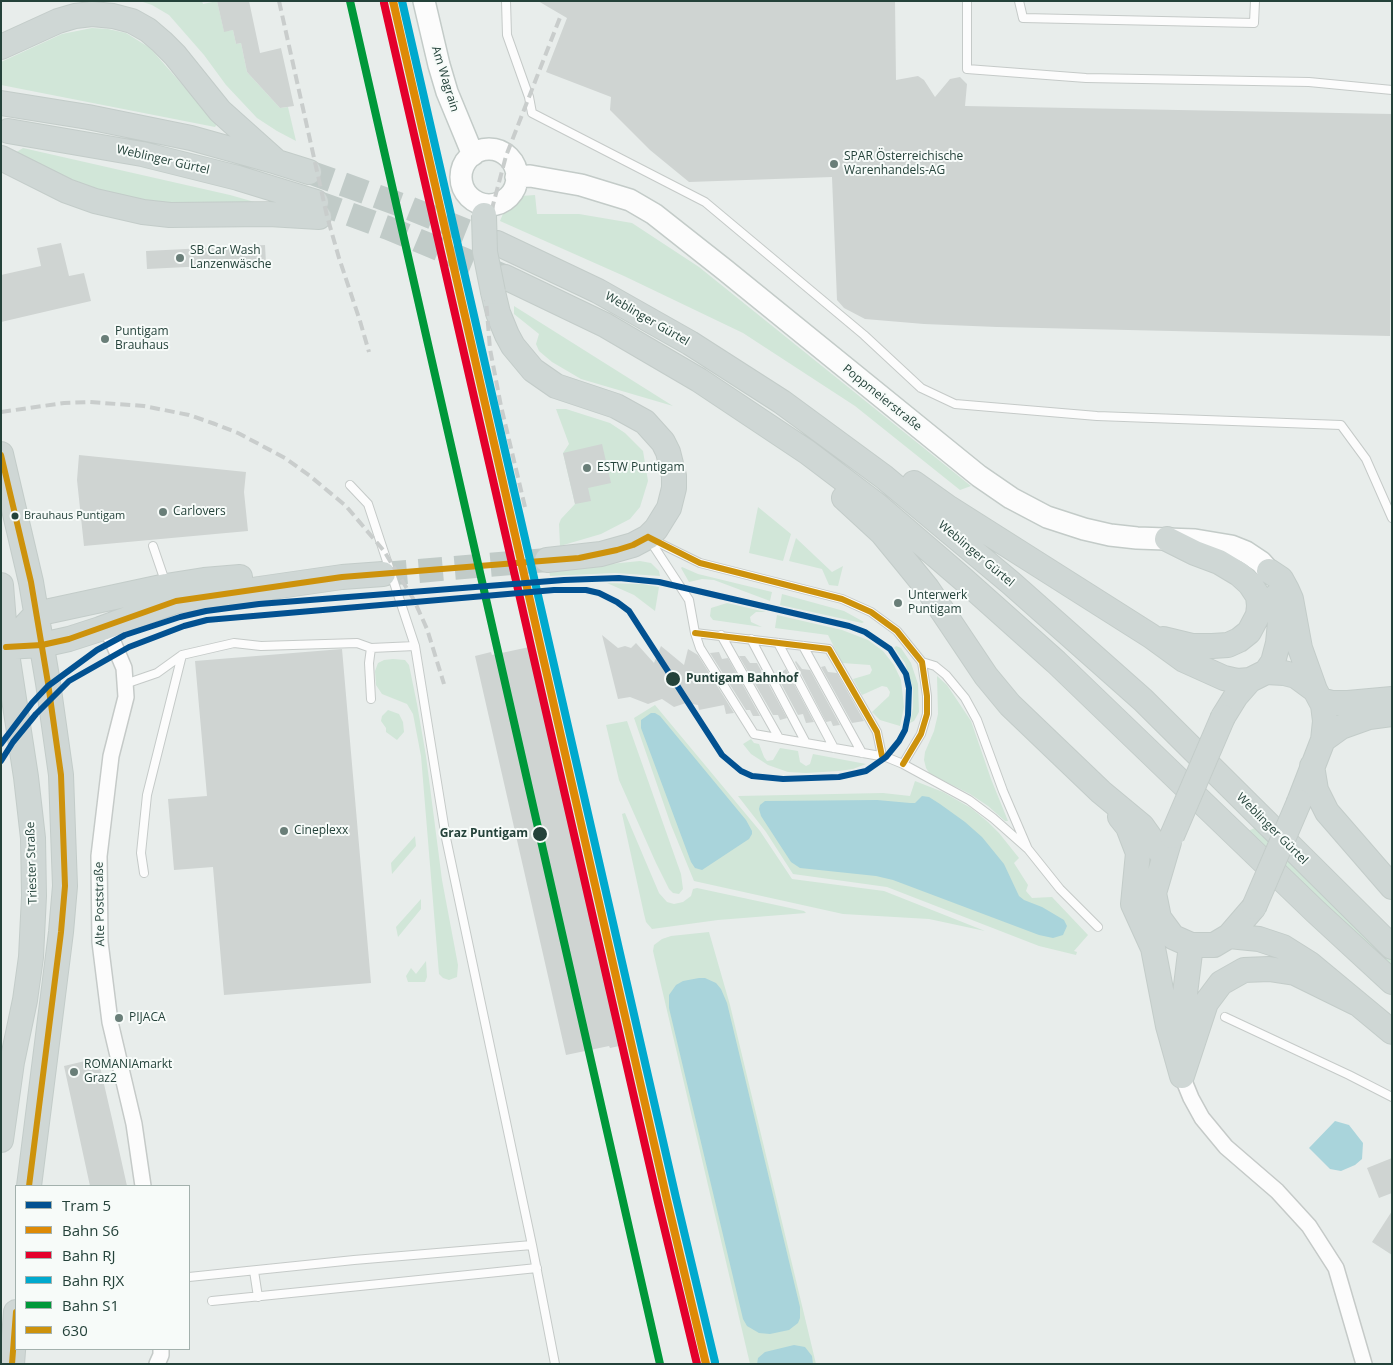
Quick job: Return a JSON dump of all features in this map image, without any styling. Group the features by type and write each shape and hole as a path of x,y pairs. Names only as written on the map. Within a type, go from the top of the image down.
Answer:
{"main road":[{"path":"1,47 58,21 75,16 92,14 113,16 132,21 148,30 162,42 175,55 220,111 277,162"},
{"path":"1,103 88,117 191,138 309,172"},
{"name":"Weblinger Gürtel","path":"1,158 67,191 94,201 134,210 170,215 269,214 317,209 238,178 142,154 8,131"},
{"path":"485,210 485,252 499,284 498,313 513,346 534,370 556,386 599,399 645,422 663,442 672,464 674,488 669,508 656,529 648,537 633,545 601,554 547,560"},
{"name":"Weblinger Gürtel","path":"497,243 589,286 690,343 782,402 884,477 1011,583 1143,700 1392,947"},
{"name":"Weblinger Gürtel","path":"499,284 561,303 659,356 780,433 877,505 964,579 1056,662 1316,912 1392,982"},
{"path":"780,433 815,475 866,517 905,561 927,588 986,676 1010,705 1101,792 1168,846"},
{"path":"1,454 17,516 42,645 61,775 64,886 61,932 29,1185"},
{"path":"884,477 913,482 949,508 1151,636 1184,660 1204,670 1230,679 1284,673 1296,676 1318,695 1332,703 1392,699"},
{"path":"1151,636 1192,646 1228,645 1239,640 1249,632 1258,615 1258,596 1240,574 1219,562 1167,539"},
{"path":"1269,571 1280,579 1291,600 1300,648 1323,705 1325,721 1323,740 1254,907 1229,936 1214,945 1192,945 1174,937 1160,918 1154,893 1168,846 1223,717 1236,696 1273,662 1280,622 1279,606 1269,571"},
{"path":"4,648 36,614 166,586 204,580 310,573 342,577"},
{"path":"4,648 42,645 69,639 100,630 176,601 342,577 383,574"},
{"name":"Triester Straße","path":"1,586 4,648 25,768 32,829 34,896 29,974 12,1062 1,1140"},
{"path":"1323,740 1341,727 1369,717 1392,714"},
{"path":"1312,765 1316,790 1327,812 1392,887"},
{"path":"1101,792 1128,827 1138,853 1133,904 1153,948 1168,1026 1182,1076"},
{"path":"1229,936 1259,939 1283,947 1310,964 1392,1032"},
{"path":"1182,1076 1180,1048 1182,1010 1192,945"},
{"path":"1182,1076 1206,1003 1221,983 1244,970 1269,969 1295,973 1356,1004"},
{"path":"12,1364 15,1325"}],"street":[{"name":"Am Wagrain","path":"424,1 447,92 473,155"},
{"path":"486,150 500,152 511,161 516,171 516,177 515,187 507,199 485,210 469,198 462,186 461,179 464,166 473,155 486,150"},
{"name":"Poppmeierstraße","path":"516,177 530,176 581,185 630,200 654,214 979,476 1011,498 1047,517 1110,535 1194,540 1231,546 1246,552 1269,571"},
{"name":"Alte Poststraße","path":"100,630 110,635 124,668 126,697 111,756 99,856 100,942 110,1022 134,1124 143,1185"},
{"path":"1182,1076 1202,1118 1226,1147 1277,1191 1309,1226 1336,1268 1364,1364"},
{"path":"157,1364 161,1350"}],"lane":[{"path":"506,1 507,35 529,97 532,113 705,202 864,335 921,388 955,404 1097,416 1341,425 1366,459 1392,518"},
{"path":"967,1 966,69 1086,78 1309,82 1392,90"},
{"path":"1020,1 1023,18 1254,23 1255,1"},
{"path":"350,485 368,504 415,646 446,838 537,1268 555,1364"},
{"path":"648,537 689,600 695,633 700,648 754,734 882,756 904,764 969,800 1028,849 1060,889 1098,928"},
{"path":"648,537 700,563 842,599 871,612 897,631 922,662 927,696 927,714 921,734 904,764"},
{"path":"153,546 166,586"},
{"path":"695,633 829,649 877,732 882,756"},
{"path":"721,635 779,738"},
{"path":"751,639 806,743"},
{"path":"125,684 157,673 182,655 234,643 261,646 357,643 371,648 415,646"},
{"path":"778,643 834,748"},
{"path":"803,646 862,753"},
{"path":"371,648 369,663 371,699"},
{"path":"144,873 141,853 148,796 182,655"},
{"path":"922,662 935,666 946,675 965,698 973,713 1028,849"},
{"path":"1225,1017 1392,1097"},
{"path":"190,1277 354,1260 532,1245"},
{"path":"212,1301 537,1268"},
{"path":"254,1271 258,1297"}],"green space":[{"path":"140,1 202,1 203,4 217,1 224,31 233,30 236,44 241,43 247,72 280,108 288,107 296,141 257,118 226,85 204,55 169,15 152,5"},
{"path":"92,28 126,33 150,48 217,124 215,127 1,85 1,62 62,34"},
{"path":"23,148 258,203 170,204 116,195 71,180 15,153"},
{"path":"535,195 537,214 579,214 632,223 699,267 971,486 960,490 855,406 743,333 624,276 500,221 505,209 513,200 521,196"},
{"path":"514,306 673,406 581,379 552,362 539,351 536,344 539,334 514,314"},
{"path":"556,409 566,409 610,423 625,433 643,451 648,481 640,507 630,519 601,534 560,546 559,524 561,519 575,504 563,453 569,444"},
{"path":"758,507 791,534 783,561 749,553"},
{"path":"796,538 832,572 843,566 838,586 829,585 822,569 789,561"},
{"path":"640,561 651,563 659,571 660,576 615,573 550,576 549,570"},
{"path":"682,567 698,574 772,592 770,601 714,580 702,579 689,582"},
{"path":"607,583 642,584 659,587 655,611 634,595"},
{"path":"782,594 844,611 864,622 780,605"},
{"path":"727,603 766,612 756,612 750,617 751,622 762,627 713,620 710,616 711,608"},
{"path":"777,615 842,630 868,640 883,651 894,665 901,680 904,707 900,726 880,720 872,712 889,696 890,692 887,687 882,686 862,695 853,679 870,674 872,670 870,665 842,663 828,635 775,628"},
{"path":"896,646 901,648 911,663 918,684 919,712 914,721 910,723 913,708 913,688 905,663 894,648"},
{"path":"393,659 405,660 409,665 417,704 426,756 442,880 458,965 457,977 449,980 439,974 421,756 413,714 407,704 382,694 376,685 375,671 378,663"},
{"path":"937,676 947,685 971,721 1008,821 1005,821 970,794 930,774 926,768 925,752 934,731 938,714"},
{"path":"655,705 760,831 792,879 884,891 985,931 929,919 843,914 694,881 671,825 634,718"},
{"path":"388,710 399,714 403,722 404,732 397,740 386,732 386,728 381,721 382,716"},
{"path":"627,721 681,874 683,889 679,894 673,893 669,889 619,780 606,725"},
{"path":"751,739 754,743 759,744 767,761 773,760 780,748 798,751 800,762 806,766 810,764 813,754 866,764 853,769 839,771 788,772 768,765 751,754 743,744"},
{"path":"915,781 943,792 971,808 999,833 1019,858 1014,863 1028,885 1026,891 1032,898 1052,897 1088,935 1074,951 1077,952 1076,955 1039,946 887,887 793,874 766,832 738,796 883,793 910,796"},
{"path":"625,813 659,893 667,902 674,904 683,902 691,896 693,889 697,888 804,911 806,913 718,920 652,929 646,922 644,914 622,814"},
{"path":"1255,828 1392,960 1392,971 1249,836 1250,830"},
{"path":"415,836 416,846 392,874 391,863"},
{"path":"421,899 421,909 398,937 396,927"},
{"path":"709,932 730,1005 816,1364 750,1364 653,951 654,945 662,939 671,936"},
{"path":"426,961 427,977 425,982 408,982 406,976 411,968 416,974"}],"water":[{"path":"651,713 660,716 746,820 752,831 749,839 702,870 695,868 691,862 641,728 641,720"},
{"path":"922,796 929,797 940,804 982,837 1004,864 1019,896 1064,920 1067,926 1063,935 1053,938 1039,935 893,880 876,876 800,868 791,862 761,816 759,809 760,805 765,801 877,800 915,803"},
{"path":"705,978 716,983 727,1003 800,1307 798,1323 789,1330 770,1334 759,1333 747,1326 743,1319 669,1008 669,995 676,985 683,981"},
{"path":"1335,1121 1349,1125 1363,1143 1362,1159 1355,1165 1341,1171 1330,1169 1309,1148"},
{"path":"794,1345 805,1347 812,1356 813,1364 757,1364 758,1358 765,1352"}],"building":[{"path":"217,1 249,1 260,53 281,48 294,106 280,108 247,72 241,43 236,44 233,30 224,32"},
{"path":"538,1 895,1 896,80 918,76 924,80 935,97 950,79 960,77 967,84 965,106 1392,114 1390,336 997,327 865,319 844,308 837,300 832,177 689,182 650,150 610,110 611,97 546,72 567,18"},
{"path":"61,243 69,276 84,273 91,301 1,322 1,275 41,266 37,248"},
{"path":"265,245 266,263 147,269 146,251"},
{"name":"ESTW Puntigam","path":"602,444 611,483 588,488 591,501 575,504 563,453"},
{"name":"Carlovers","path":"79,455 246,472 244,492 248,531 84,546 77,480"},
{"path":"602,635 618,648 625,646 631,648 636,643 654,663 661,646 684,665 688,649 698,655 734,713 726,714 724,705 699,710 698,705 686,703 674,707 662,699 648,704 630,697 618,699"},
{"path":"534,646 624,1045 610,1048 609,1046 566,1055 475,656 491,652 492,655"},
{"name":"Cineplexx","path":"342,649 371,983 224,995 213,867 174,870 168,799 207,796 195,661"},
{"path":"719,652 722,659 728,658 760,716 753,716 750,710 746,710 710,653"},
{"path":"739,656 745,656 750,663 757,663 787,718 780,720 778,715 773,715"},
{"path":"796,661 802,669 810,670 840,725 833,726 831,721 826,722"},
{"path":"825,666 828,672 837,673 864,721 852,723 821,667"},
{"path":"786,669 814,722 806,723 803,714 798,715 777,676"},
{"path":"98,1058 127,1185 90,1185 64,1066"},
{"path":"1392,1158 1392,1193 1379,1198 1367,1168"},
{"path":"1392,1211 1392,1255 1372,1242"}],"tunnel":[{"path":"309,172 404,206 497,243"},
{"path":"316,202 388,228 504,276"},
{"path":"383,574 547,560"}],"railway":[{"path":"279,1 327,216 369,352"},
{"path":"525,507 501,406 490,349 486,300 487,249 493,205 506,156 561,15"},
{"path":"1,412 64,403 90,402 144,406 189,415 215,424 238,433 285,458 346,506 384,551 414,600 427,629 444,684"}],"tram line":[{"name":"5","path":"1,744 32,703 48,686 97,650 125,635 180,617 206,611 259,604 564,580 619,578 659,582 849,626 865,632 890,649 906,674 909,688 908,715 905,730 886,757 866,771 839,777 783,779 752,776 741,771 722,755 629,611 617,602 599,593 586,590 554,590 207,620 184,626 129,647 69,681 36,714 13,742 1,761"}],"rail line":[{"name":"S1","path":"350,1 660,1364"},
{"name":"S6","path":"393,1 706,1364"},
{"name":"RJX","path":"402,1 715,1362"},
{"name":"RJ","path":"384,3 658,1202 697,1364"}],"transit line":[{"name":"630","path":"1,455 31,582 61,775 65,886 61,932 29,1185"},
{"name":"630","path":"648,537 700,563 842,599 871,612 897,631 922,662 927,696 927,714 921,734 903,764"},
{"name":"630","path":"6,647 42,645 69,639 176,601 342,577 579,558 617,550 633,545 648,537"},
{"name":"630","path":"695,633 829,649 877,732 882,756"},
{"name":"630","path":"12,1364 15,1325"}],"place":[{"name":"SPAR Österreichische Warenhandels-AG","path":"834,164"},
{"name":"SB Car Wash Lanzenwäsche","path":"180,258"},
{"name":"Puntigam Brauhaus","path":"105,339"},
{"name":"ESTW Puntigam","path":"587,468"},
{"name":"Carlovers","path":"163,512"},
{"name":"Brauhaus Puntigam","path":"15,516"},
{"name":"Unterwerk Puntigam","path":"898,603"},
{"name":"Puntigam Bahnhof","path":"673,679"},
{"name":"Cineplexx","path":"284,831"},
{"name":"Graz Puntigam","path":"540,834"},
{"name":"PIJACA","path":"119,1018"},
{"name":"ROMANIAmarkt Graz2","path":"74,1072"}]}
